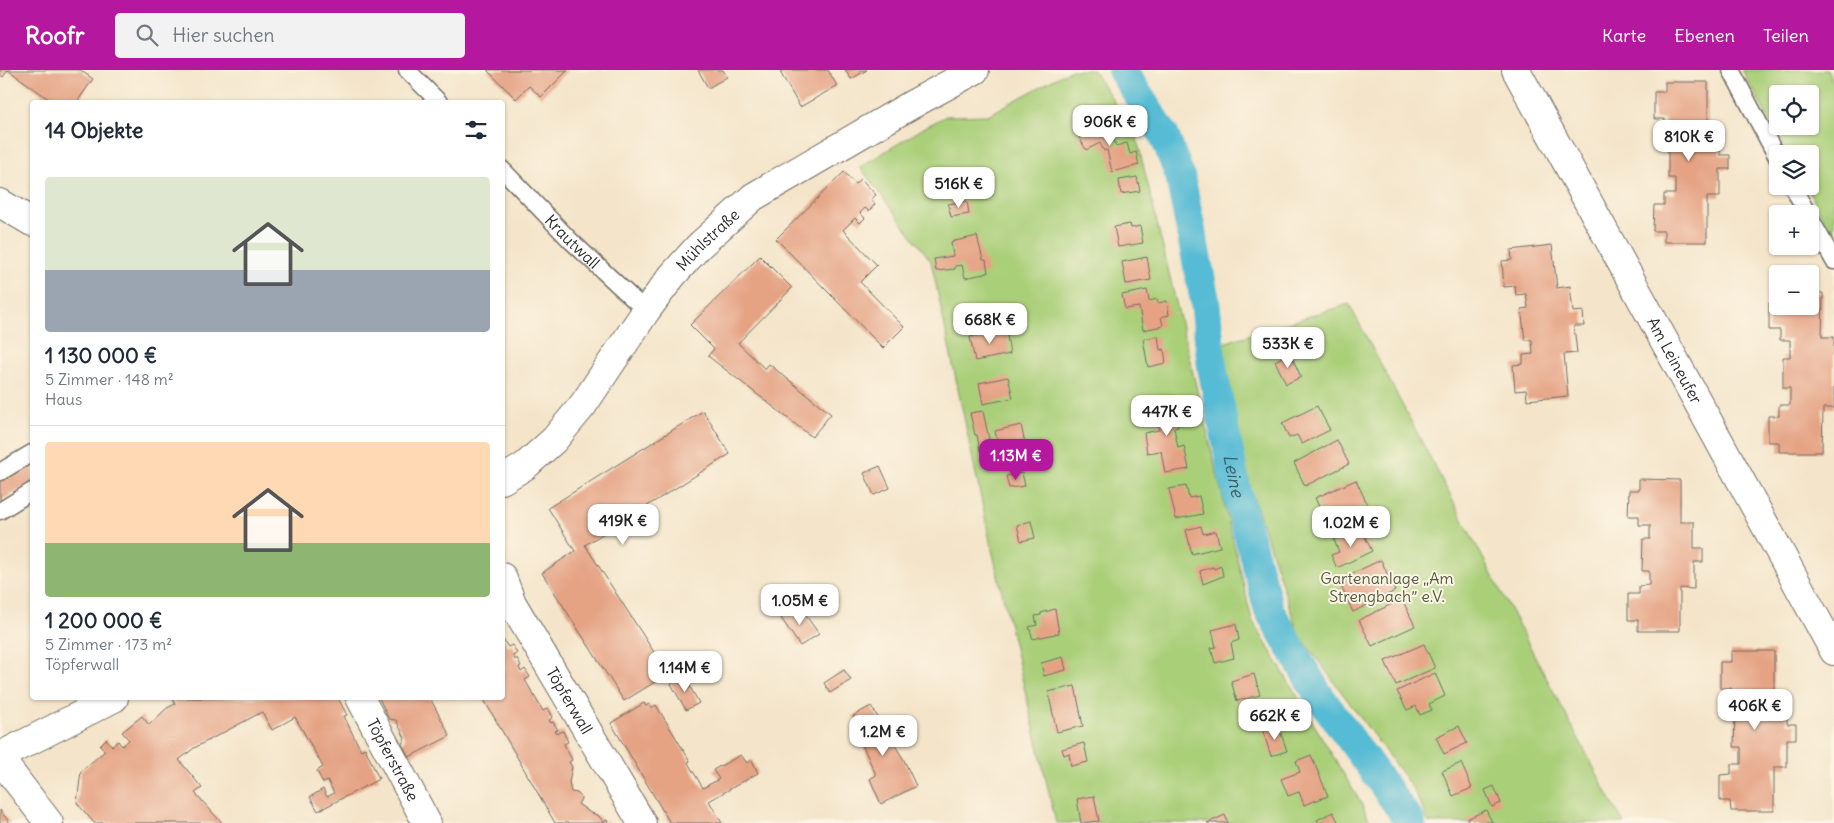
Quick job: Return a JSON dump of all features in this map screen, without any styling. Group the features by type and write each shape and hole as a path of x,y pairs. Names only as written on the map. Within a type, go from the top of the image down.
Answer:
{"street":[{"name":"Mühlstraße","path":"505,478 525,466 554,440 583,405 646,311 672,276 699,246 753,197 975,70"},
{"name":"Am Leineufer","path":"1516,70 1834,651"},
{"path":"0,203 30,221"},
{"name":"Töpferwall","path":"505,585 512,603 642,823"},
{"path":"49,823 0,758 110,700"},
{"name":"Töpferstraße","path":"361,700 427,823"}],"lane":[{"path":"407,70 437,100"},
{"path":"1731,70 1771,145"},
{"name":"Krautwall","path":"505,173 570,240 646,311"},
{"path":"1819,234 1834,261"},
{"path":"0,472 30,454"},
{"path":"0,511 30,493"}],"green space":[{"path":"1071,70 1093,70 1136,135 1252,620 1371,823 1056,823 990,541 931,261 860,167 946,116 988,115"},
{"path":"1742,70 1827,70 1834,84 1834,238 1819,210 1819,205 1816,205 1811,195 1819,195 1819,145 1783,145 1778,135 1819,135 1819,85 1769,85 1769,119"},
{"name":"Gartenanlage „Am Strengbach” e.V.","path":"1349,304 1624,823 1429,823 1413,789 1298,633 1251,490 1220,344"}],"building":[{"path":"0,70 8,70 3,77 0,75"},
{"path":"8,70 80,70 93,79 78,100 50,100"},
{"path":"487,70 568,70 541,97 529,86 516,99"},
{"path":"698,70 723,70 727,77 708,88"},
{"path":"784,70 828,70 837,86 800,107 780,72"},
{"path":"845,70 867,70 851,79"},
{"path":"1665,82 1708,82 1708,127 1720,127 1720,155 1730,155 1730,169 1720,169 1720,197 1707,197 1707,242 1664,242 1664,231 1653,231 1654,205 1664,205 1664,194 1675,194 1675,178 1668,178 1668,146 1675,146 1675,129 1664,129 1665,119 1654,119 1654,92 1665,92"},
{"path":"1107,122 1116,146 1127,143 1130,154 1136,152 1139,165 1112,172 1107,150 1104,151 1100,143 1086,150 1078,135"},
{"path":"844,172 855,184 861,179 876,195 871,199 875,204 869,211 865,208 860,213 865,218 860,223 855,218 843,230 877,265 860,282 904,327 883,348 776,239"},
{"path":"1137,177 1140,191 1121,194 1119,180"},
{"path":"967,201 969,214 951,217 948,204"},
{"path":"1130,224 1131,228 1140,226 1143,243 1118,247 1114,227"},
{"path":"977,236 983,260 986,260 988,273 965,278 962,265 955,266 955,269 936,271 934,259 953,256 951,242"},
{"path":"1552,245 1557,288 1570,286 1573,312 1583,311 1584,326 1574,326 1577,353 1564,354 1568,396 1527,400 1526,390 1515,391 1513,365 1523,364 1523,355 1533,354 1532,340 1525,340 1521,309 1528,308 1526,294 1516,295 1515,286 1504,287 1502,261 1512,260 1511,250"},
{"path":"760,256 792,288 738,343 765,369 769,364 831,414 812,437 708,356 714,349 690,325"},
{"path":"1147,257 1151,280 1126,284 1122,262"},
{"path":"1147,290 1149,301 1157,299 1158,303 1167,301 1169,315 1161,317 1163,326 1143,330 1139,307 1125,309 1122,295"},
{"path":"1819,293 1823,293 1822,337 1834,337 1834,408 1823,408 1822,452 1779,452 1779,442 1768,442 1768,416 1779,416 1779,405 1790,405 1790,388 1783,388 1783,357 1790,357 1790,340 1780,340 1780,330 1769,330 1769,315 1819,315"},
{"path":"1006,329 1010,354 975,361 970,337"},
{"path":"1158,336 1160,350 1164,349 1166,363 1148,367 1143,339"},
{"path":"1290,353 1301,377 1286,384 1275,361"},
{"path":"1008,377 1013,398 983,404 979,383"},
{"path":"1174,396 1178,427 1174,428 1178,448 1184,446 1189,469 1165,473 1161,451 1147,453 1144,433 1159,430 1154,399"},
{"path":"1317,406 1330,430 1302,444 1297,435 1289,438 1282,423"},
{"path":"703,411 730,454 585,545 668,674 624,701 542,573 575,551 548,508"},
{"path":"983,411 991,449 980,451 970,413"},
{"path":"1021,425 1026,448 1000,453 995,431"},
{"path":"1337,440 1349,464 1305,486 1294,463"},
{"path":"30,463 30,484 0,501 0,480"},
{"path":"880,466 890,488 874,495 864,473"},
{"path":"1022,473 1025,486 1009,488 1006,476"},
{"path":"1639,479 1680,480 1680,522 1694,522 1694,548 1703,548 1703,562 1694,562 1694,589 1680,588 1680,631 1638,631 1638,620 1628,620 1628,594 1639,594 1639,586 1649,585 1649,571 1642,571 1643,539 1650,539 1650,525 1639,525 1639,516 1628,516 1629,490 1639,490"},
{"path":"1356,480 1367,504 1326,522 1315,498"},
{"path":"1186,486 1189,498 1199,496 1203,514 1176,519 1169,489"},
{"path":"1031,521 1035,538 1021,541 1017,525"},
{"path":"1201,526 1203,534 1216,531 1220,547 1192,554 1186,530"},
{"path":"1360,527 1372,551 1337,568 1331,555 1339,552 1334,540"},
{"path":"1381,560 1395,591 1353,612 1338,580"},
{"path":"1221,566 1223,576 1203,584 1200,571"},
{"path":"1402,599 1415,626 1372,646 1359,620"},
{"path":"800,607 819,634 800,646 781,618"},
{"path":"1055,609 1059,633 1033,639 1029,627 1037,625 1035,616"},
{"path":"1236,624 1239,640 1231,643 1234,658 1215,663 1211,648 1216,647 1212,630"},
{"path":"505,642 508,647 512,645 517,653 513,656 515,660 517,658 521,666 519,667 521,672 525,669 530,677 525,680 543,711 548,708 553,717 549,720 551,723 553,722 558,730 555,731 557,734 563,731 568,742 564,744 572,760 569,762 572,767 569,782 571,792 577,793 580,796 581,799 578,804 599,816 603,822 607,820 608,823 555,823 484,700 505,700"},
{"path":"1424,644 1435,668 1396,685 1385,661"},
{"path":"1731,651 1774,651 1774,696 1787,696 1787,724 1796,724 1796,739 1787,739 1787,767 1774,767 1774,811 1731,811 1730,801 1720,801 1720,775 1731,774 1731,764 1741,764 1741,747 1734,747 1735,716 1741,716 1741,699 1731,699 1731,688 1720,688 1720,662 1731,662"},
{"path":"1063,657 1066,670 1044,676 1041,663"},
{"path":"844,670 851,680 830,693 824,683"},
{"path":"1435,673 1445,696 1429,704 1432,710 1420,715 1416,706 1407,710 1397,691"},
{"path":"1254,674 1260,695 1237,701 1231,681"},
{"path":"684,676 699,703 686,710 671,684"},
{"path":"1075,686 1083,726 1057,732 1048,692"},
{"path":"173,700 339,700 347,715 344,716 354,737 361,750 365,748 379,779 318,811 310,797 323,789 327,797 334,793 328,781 323,783 317,771 323,767 295,717 272,730 262,712 194,748 179,760 202,788 195,793 222,823 94,823 77,803 81,771 105,751 100,745 106,739 112,746 118,741 122,746 129,740 122,732 142,716 149,725 167,708 175,704"},
{"path":"380,700 431,700 450,736 409,757 402,744 405,738 396,720 389,719"},
{"path":"644,703 646,706 649,704 651,708 656,705 690,761 688,763 703,788 719,779 713,770 741,755 747,763 752,760 758,773 709,801 722,823 670,823 611,723"},
{"path":"871,706 904,760 916,786 881,804 870,779 876,775 855,729 859,726 853,716"},
{"path":"1278,725 1287,751 1271,756 1263,731"},
{"path":"1459,726 1467,743 1444,754 1436,737"},
{"path":"1084,743 1088,762 1071,766 1069,753 1064,755 1062,749"},
{"path":"1311,755 1328,796 1304,805 1299,792 1288,796 1281,779 1300,772 1296,761"},
{"path":"1461,763 1472,788 1453,796 1442,771"},
{"path":"1494,786 1501,803 1492,807 1485,790"},
{"path":"1094,796 1099,821 1081,823 1077,799"},
{"path":"0,810 10,823 0,823"},
{"path":"1486,810 1492,822 1469,823 1467,819"},
{"path":"1333,812 1339,823 1318,823 1317,820"},
{"path":"1225,815 1228,823 1207,823"}],"waterway":[{"name":"Leine","path":"1122,70 1164,135 1180,176 1205,301 1212,367 1236,489 1269,610 1318,694 1411,823"}]}
